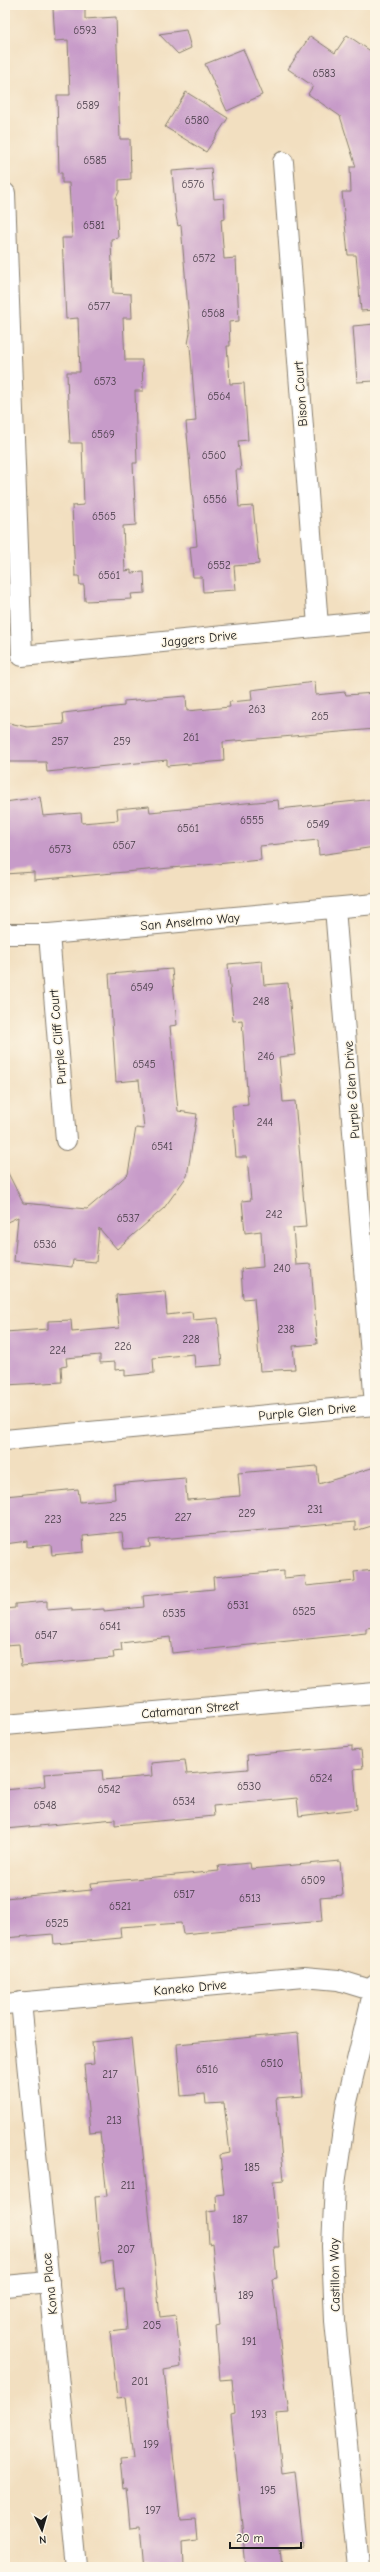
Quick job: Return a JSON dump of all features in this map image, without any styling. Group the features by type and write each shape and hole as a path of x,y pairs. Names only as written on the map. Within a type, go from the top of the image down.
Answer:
{"street":[{"name":"Bison Court","path":"283,162 318,626"},
{"name":"Jaggers Drive","path":"5,192 22,656 375,621"},
{"name":"San Anselmo Way","path":"5,934 49,934 375,904"},
{"name":"Purple Glen Drive","path":"5,1440 375,1405 336,908"},
{"name":"Purple Cliff Court","path":"49,934 66,1140"},
{"name":"Catamaran Street","path":"5,1726 375,1693"},
{"name":"Kaneko Drive","path":"13,2003 304,1977 338,1980 374,1988"},
{"name":"Castillon Way","path":"359,2567 334,2321 332,2246 335,2184 347,2102 374,1988"},
{"name":"Kona Place","path":"13,2003 49,2282 77,2567"},
{"path":"5,2286 49,2282"}],"building":[{"path":"85,7 85,19 116,17 120,139 130,139 131,179 119,180 119,192 116,198 118,238 111,239 113,293 131,294 132,318 123,318 125,360 142,360 143,391 135,391 137,463 133,463 136,525 123,526 125,571 131,570 131,573 144,572 145,593 131,594 132,599 85,601 84,585 80,585 79,576 75,576 72,506 84,505 82,443 70,443 67,372 80,372 78,318 66,319 62,238 72,238 69,183 62,183 62,173 59,173 57,95 70,95 68,40 55,41 53,8"},
{"path":"186,30 191,48 178,54 159,34"},
{"path":"347,35 375,54 375,310 361,311 356,255 348,255 342,192 351,192 350,167 356,167 340,116 308,94 313,86 288,69 310,36 335,53"},
{"path":"243,49 262,95 227,111 205,64"},
{"path":"186,92 228,118 206,152 165,127"},
{"path":"211,168 214,199 224,198 225,219 221,220 224,259 236,258 239,321 229,322 230,346 227,346 230,384 244,383 248,440 238,441 241,470 236,470 239,507 253,506 259,564 234,566 236,590 203,592 202,577 193,577 190,547 197,546 186,422 196,421 190,346 188,344 190,333 181,225 178,226 176,216 172,171"},
{"path":"375,324 375,381 357,382 353,326"},
{"path":"315,682 316,695 345,692 346,695 375,693 375,729 223,742 224,761 167,766 167,760 47,772 46,762 5,762 5,722 27,727 64,724 63,713 124,706 124,701 186,696 187,711 230,707 229,702 252,700 251,690"},
{"path":"40,797 43,816 81,813 82,823 118,820 117,809 149,806 150,812 278,800 279,809 375,799 375,847 319,855 318,840 260,846 261,860 34,880 34,872 5,874 5,802"},
{"path":"262,961 264,985 288,983 295,1055 279,1057 283,1102 295,1101 306,1227 293,1228 296,1265 311,1264 317,1344 293,1346 295,1369 260,1371 254,1298 243,1299 241,1269 263,1267 261,1231 245,1233 242,1201 251,1200 247,1157 236,1157 232,1106 248,1105 242,1020 233,1021 228,964"},
{"path":"172,969 177,1025 170,1026 178,1111 197,1114 187,1176 164,1208 117,1249 99,1228 96,1262 73,1260 72,1267 14,1261 18,1217 5,1223 5,1167 23,1203 87,1209 128,1174 136,1128 144,1129 139,1080 116,1082 109,974"},
{"path":"165,1291 167,1315 192,1312 193,1320 218,1318 222,1365 195,1367 194,1354 153,1358 154,1373 125,1376 125,1369 115,1370 115,1362 100,1363 100,1355 66,1358 67,1366 61,1367 62,1382 5,1385 5,1332 48,1329 48,1321 71,1320 72,1332 119,1328 116,1295"},
{"path":"317,1466 319,1484 375,1467 375,1525 355,1531 355,1522 149,1540 150,1547 124,1549 122,1532 83,1536 84,1552 52,1555 51,1545 27,1547 27,1541 5,1544 5,1496 78,1489 80,1502 115,1499 114,1484 185,1478 187,1500 240,1496 238,1473"},
{"path":"375,1570 375,1627 366,1628 366,1633 172,1653 170,1637 121,1643 122,1651 113,1652 114,1658 21,1666 19,1644 5,1645 5,1609 15,1608 15,1604 47,1601 47,1610 72,1608 72,1611 104,1609 104,1611 144,1607 143,1596 214,1589 213,1577 284,1571 284,1578 305,1576 306,1586 355,1581 354,1572"},
{"path":"352,1746 352,1751 361,1750 363,1768 354,1769 357,1809 299,1816 297,1798 213,1806 214,1816 115,1825 115,1819 5,1829 5,1790 45,1786 44,1774 102,1770 103,1780 152,1776 151,1763 185,1760 187,1774 248,1769 247,1755"},
{"path":"340,1861 343,1895 320,1897 322,1921 183,1934 181,1923 120,1927 121,1938 54,1944 53,1934 5,1938 5,1898 92,1890 91,1883 219,1871 218,1866 250,1863 251,1869"},
{"path":"298,2033 303,2096 276,2098 284,2180 273,2181 279,2247 274,2247 277,2278 272,2279 289,2413 276,2414 282,2473 295,2471 303,2547 280,2549 282,2567 246,2567 231,2415 235,2414 232,2379 220,2380 216,2326 220,2325 212,2243 209,2244 207,2212 217,2211 216,2195 224,2194 220,2155 230,2153 224,2103 206,2104 205,2094 181,2096 177,2044"},
{"path":"131,2038 160,2317 176,2315 181,2367 164,2370 180,2519 195,2518 197,2538 182,2540 183,2567 144,2567 140,2527 130,2528 126,2487 123,2488 120,2460 133,2459 126,2397 117,2398 110,2332 127,2330 124,2289 116,2290 113,2261 101,2263 95,2197 107,2196 100,2132 90,2133 84,2065 94,2064 92,2042"}]}
